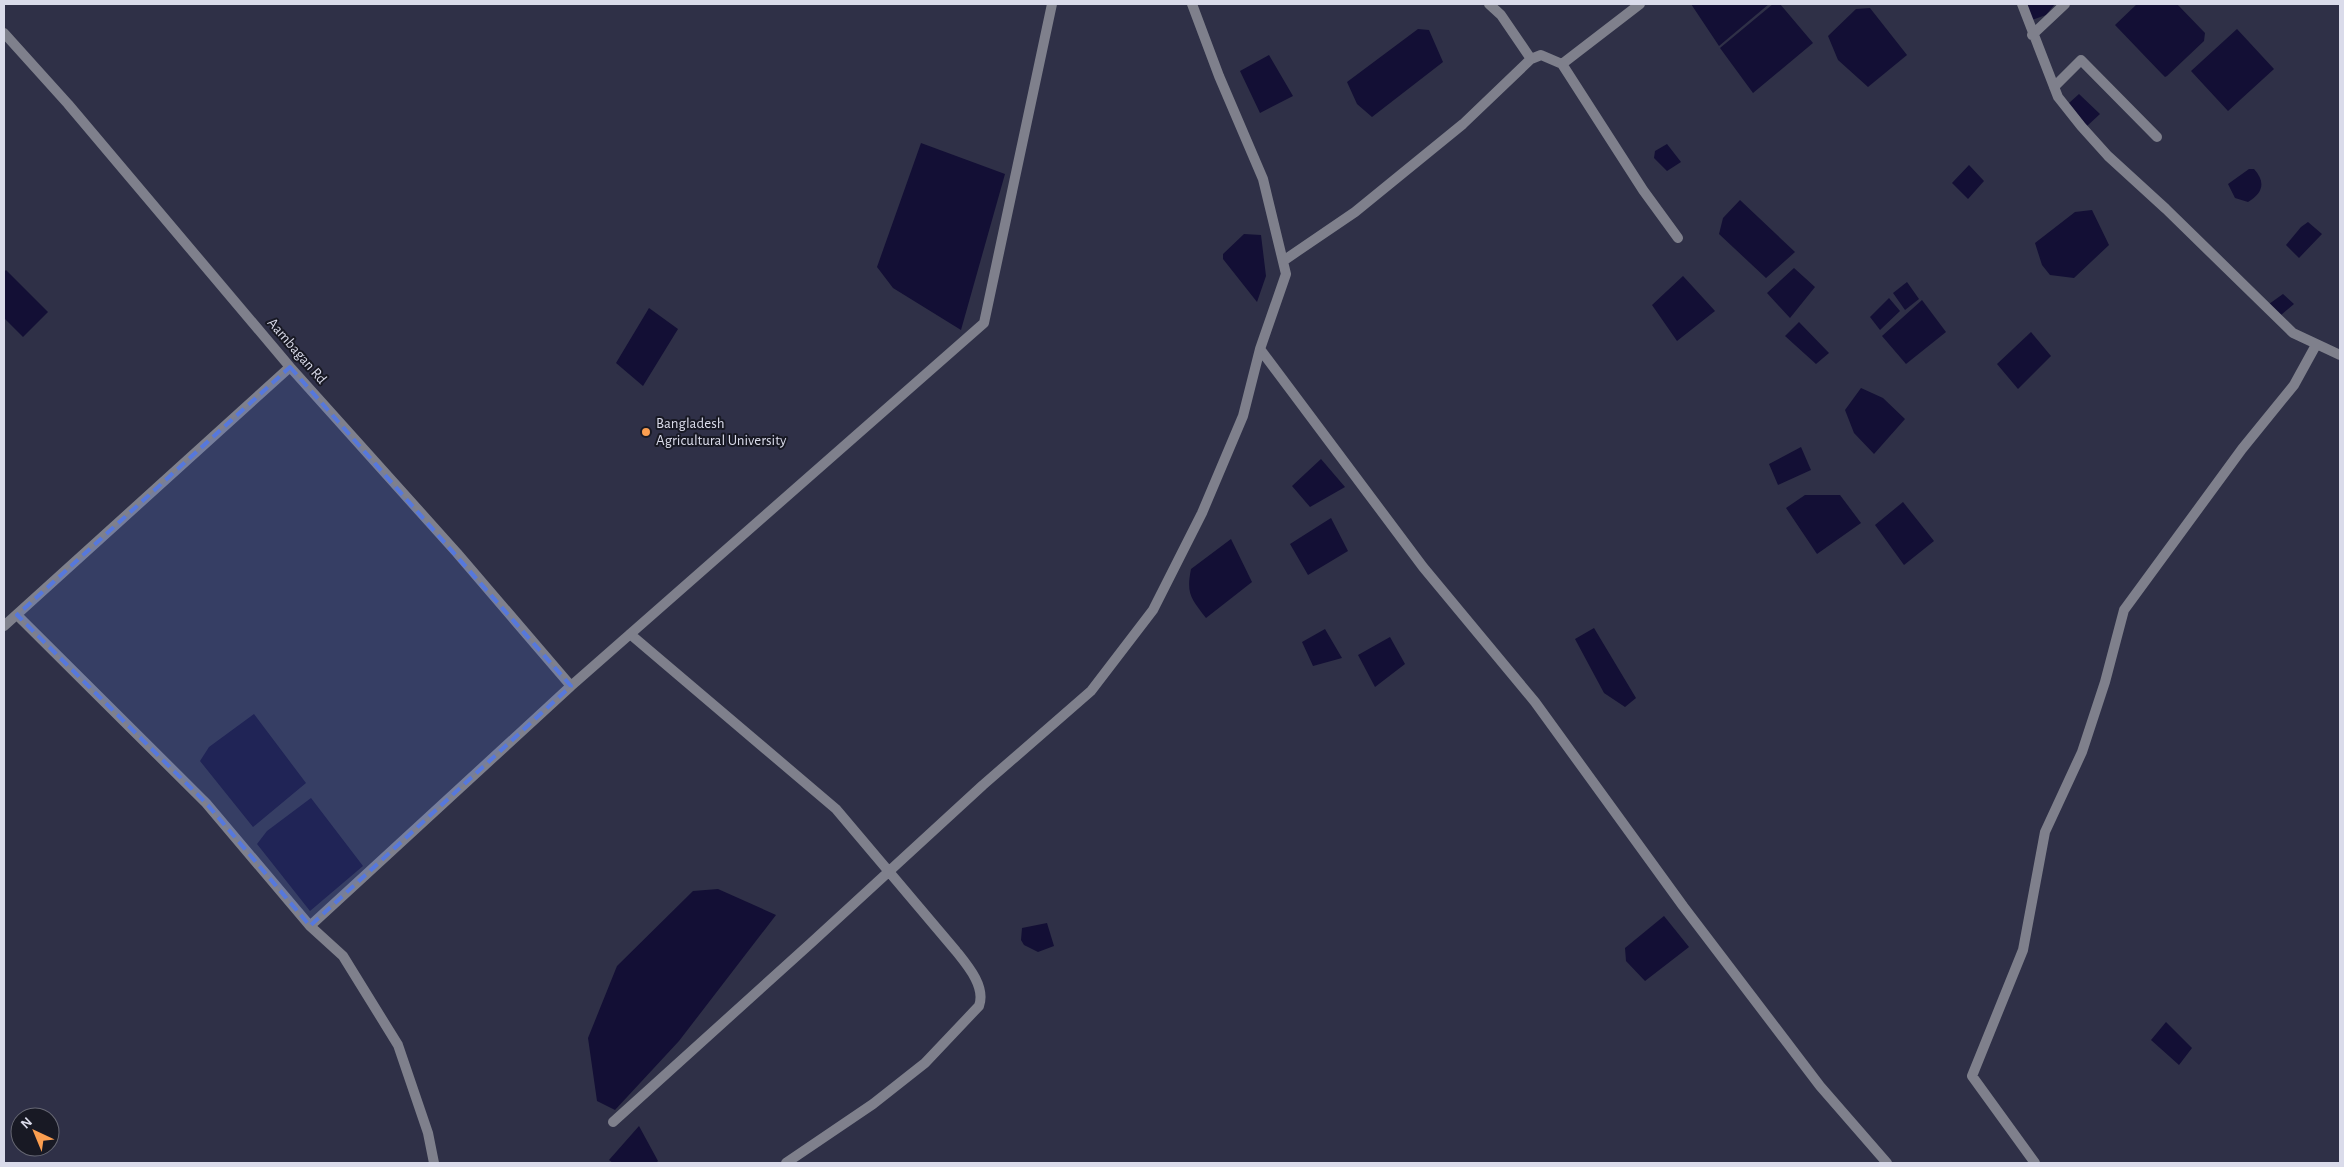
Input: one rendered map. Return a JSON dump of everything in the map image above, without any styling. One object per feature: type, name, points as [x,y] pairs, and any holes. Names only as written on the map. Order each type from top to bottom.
[{"type":"street","points":[[310,926],[571,686],[984,323],[1052,4]]},
{"type":"street","points":[[613,1122],[983,785],[1091,691],[1153,610],[1202,513],[1243,416],[1260,349],[1286,274],[1263,179],[1219,76],[1192,4]]},
{"type":"street","points":[[1489,4],[1501,15],[1531,59]]},
{"type":"street","points":[[1562,64],[1640,4]]},
{"type":"street","points":[[2022,4],[2032,35],[2058,97],[2108,156],[2166,209],[2293,333],[2340,355]]},
{"type":"street","points":[[2032,35],[2065,4]]},
{"type":"street","name":"Aambagan Rd","points":[[4,33],[68,104],[290,367],[458,553],[571,686]]},
{"type":"street","points":[[1283,261],[1355,212],[1463,124],[1531,59],[1541,55],[1562,64],[1643,190],[1678,238]]},
{"type":"street","points":[[2054,87],[2082,60],[2157,137]]},
{"type":"street","points":[[2035,1163],[1972,1076],[2023,950],[2045,832],[2082,752],[2105,682],[2124,610],[2242,449],[2294,385],[2316,345]]},
{"type":"street","points":[[1260,349],[1423,567],[1535,702],[1683,906],[1820,1086],[1887,1163]]},
{"type":"street","points":[[4,626],[290,367]]},
{"type":"street","points":[[17,614],[206,803],[310,926],[343,956],[398,1045],[428,1133],[434,1163]]},
{"type":"street","points":[[630,634],[836,809],[968,965],[980,990],[982,999],[979,1006],[925,1063],[873,1104],[786,1163]]},
{"type":"highlighted area","points":[[290,367],[571,686],[310,926],[206,803],[17,615]]},
{"type":"shaded area","points":[[1691,4],[1769,4],[1719,46]]},
{"type":"shaded area","points":[[1773,4],[1780,4],[1813,43],[1753,93],[1720,48]]},
{"type":"shaded area","points":[[2027,4],[2055,4],[2046,15],[2032,20]]},
{"type":"shaded area","points":[[2137,4],[2177,4],[2205,33],[2204,41],[2165,77],[2115,25]]},
{"type":"shaded area","points":[[1870,8],[1907,55],[1868,87],[1838,60],[1828,36],[1856,9]]},
{"type":"shaded area","points":[[1418,29],[1429,30],[1443,62],[1372,117],[1357,104],[1347,82]]},
{"type":"shaded area","points":[[2237,29],[2274,69],[2228,111],[2191,71]]},
{"type":"shaded area","points":[[1269,55],[1293,96],[1260,113],[1240,71]]},
{"type":"shaded area","points":[[2079,94],[2100,114],[2087,126],[2069,103]]},
{"type":"shaded area","points":[[921,143],[1005,174],[961,330],[893,288],[877,267]]},
{"type":"shaded area","points":[[1667,144],[1681,162],[1667,171],[1654,158],[1655,151]]},
{"type":"shaded area","points":[[1969,165],[1984,181],[1968,199],[1952,183]]},
{"type":"shaded area","points":[[2249,169],[2254,169],[2258,174],[2261,187],[2257,195],[2248,202],[2235,198],[2228,184]]},
{"type":"shaded area","points":[[1740,200],[1795,252],[1766,278],[1719,234],[1723,218]]},
{"type":"shaded area","points":[[2092,210],[2109,245],[2074,278],[2050,275],[2042,265],[2035,243],[2075,212]]},
{"type":"shaded area","points":[[2308,222],[2322,234],[2299,258],[2286,245],[2301,227]]},
{"type":"shaded area","points":[[1244,234],[1261,235],[1266,276],[1257,302],[1223,259],[1223,254]]},
{"type":"shaded area","points":[[1794,268],[1815,287],[1790,318],[1767,293]]},
{"type":"shaded area","points":[[6,270],[48,312],[23,337],[4,318],[4,272]]},
{"type":"shaded area","points":[[1683,276],[1715,311],[1677,341],[1652,305]]},
{"type":"shaded area","points":[[1907,282],[1919,299],[1905,310],[1893,293]]},
{"type":"shaded area","points":[[2283,294],[2294,304],[2281,315],[2269,304]]},
{"type":"shaded area","points":[[1889,298],[1900,311],[1880,330],[1870,317]]},
{"type":"shaded area","points":[[1922,300],[1946,332],[1906,364],[1882,336]]},
{"type":"shaded area","points":[[649,308],[678,329],[643,386],[616,363]]},
{"type":"shaded area","points":[[1799,322],[1829,353],[1816,364],[1785,336]]},
{"type":"shaded area","points":[[2031,332],[2051,356],[2018,389],[1997,364]]},
{"type":"shaded area","points":[[1861,388],[1883,398],[1905,419],[1874,454],[1854,433],[1845,410]]},
{"type":"shaded area","points":[[1801,447],[1811,470],[1778,485],[1769,464]]},
{"type":"shaded area","points":[[1321,459],[1345,487],[1310,507],[1292,486]]},
{"type":"shaded area","points":[[1805,495],[1840,495],[1861,523],[1817,554],[1786,508]]},
{"type":"shaded area","points":[[1903,502],[1934,541],[1904,565],[1875,525]]},
{"type":"shaded area","points":[[1331,518],[1348,551],[1308,575],[1290,544]]},
{"type":"shaded area","points":[[1231,539],[1252,582],[1206,618],[1191,595],[1189,584],[1191,569]]},
{"type":"shaded area","points":[[1594,628],[1636,698],[1625,707],[1604,693],[1575,639]]},
{"type":"shaded area","points":[[1325,629],[1342,658],[1313,666],[1302,642]]},
{"type":"shaded area","points":[[1390,637],[1405,664],[1375,687],[1358,655]]},
{"type":"shaded area","points":[[254,714],[306,783],[253,827],[200,761],[209,747]]},
{"type":"shaded area","points":[[311,798],[363,866],[310,911],[257,844],[267,831]]},
{"type":"shaded area","points":[[718,889],[776,915],[679,1041],[615,1110],[597,1101],[588,1038],[617,966],[693,891]]},
{"type":"shaded area","points":[[1664,916],[1689,947],[1645,981],[1626,961],[1625,948]]},
{"type":"shaded area","points":[[1047,923],[1054,946],[1038,952],[1024,945],[1021,940],[1022,928]]},
{"type":"shaded area","points":[[2166,1022],[2192,1048],[2179,1065],[2151,1040]]},
{"type":"shaded area","points":[[639,1126],[658,1161],[656,1163],[613,1163],[609,1160]]},
{"type":"place","name":"Bangladesh Agricultural University","points":[[646,432]]}]
